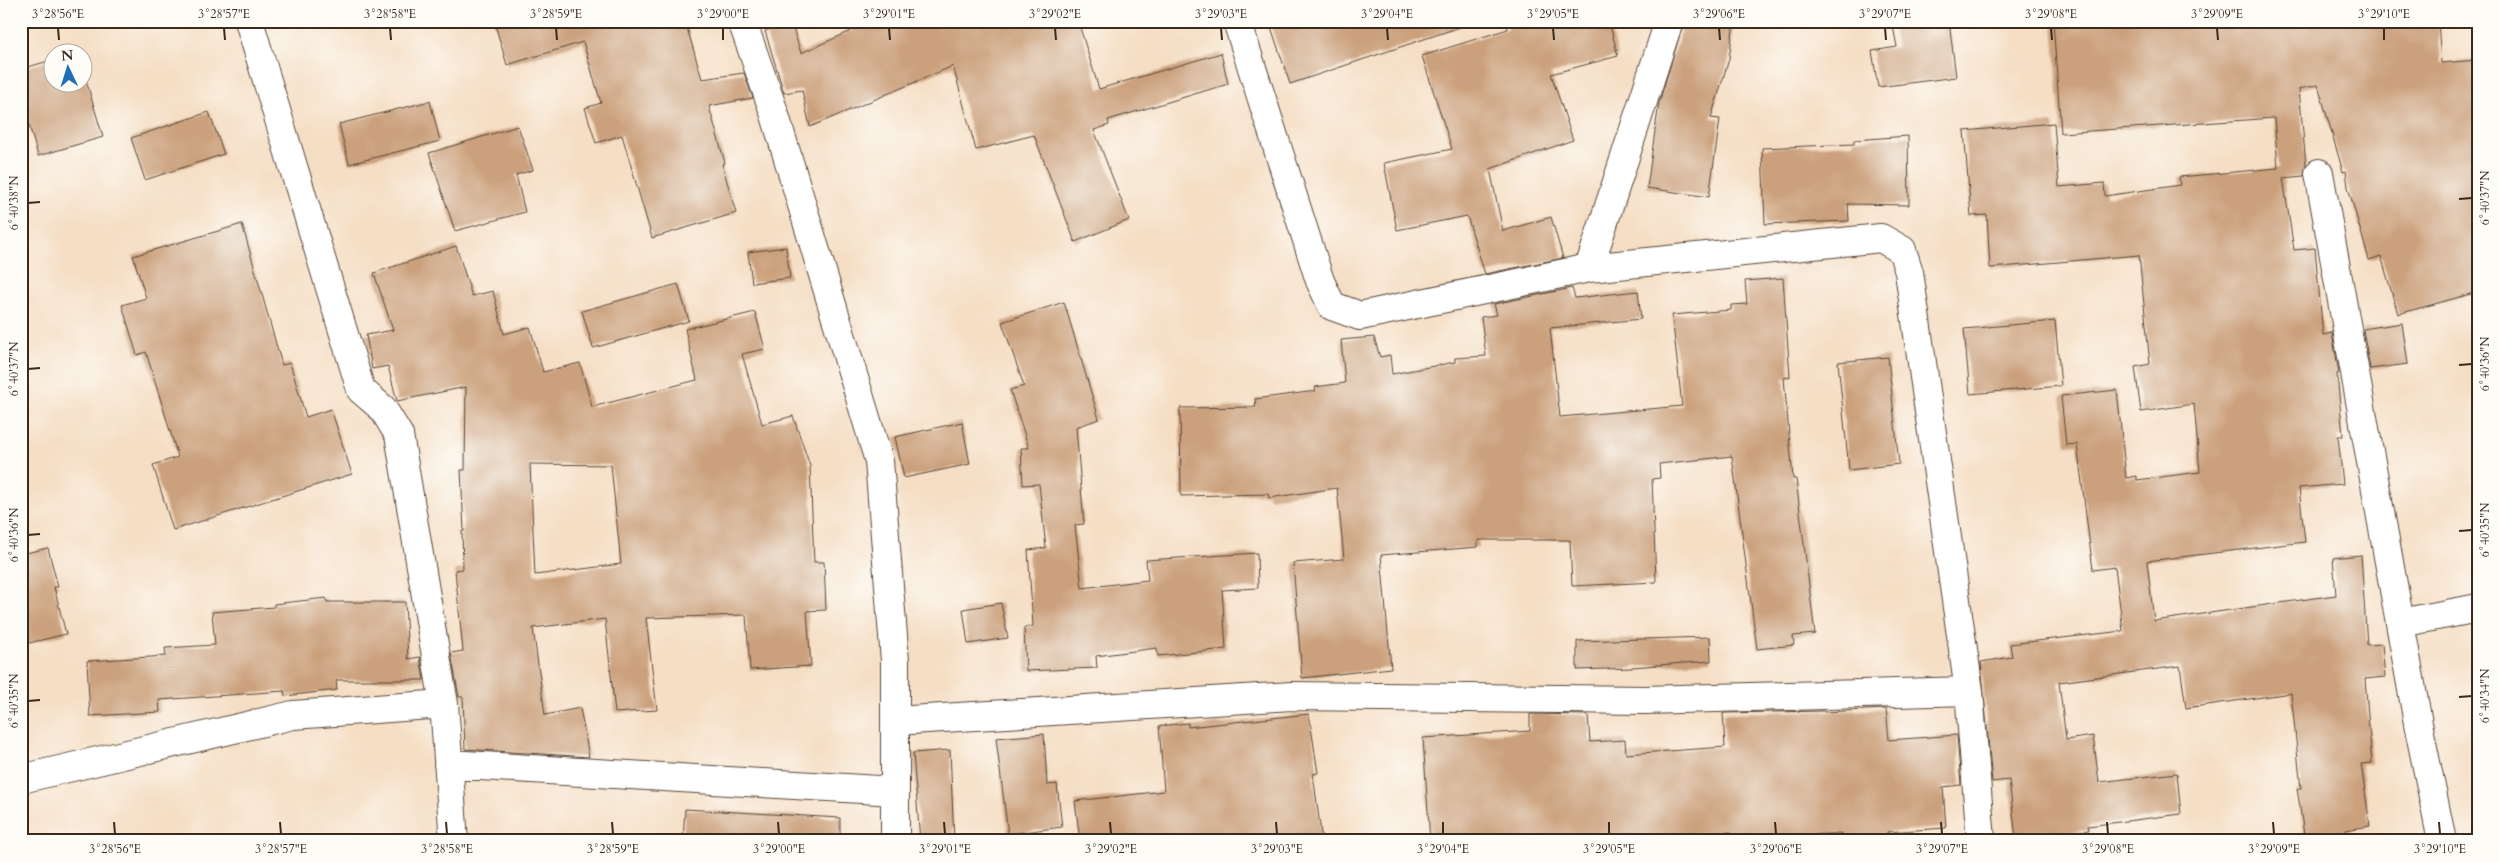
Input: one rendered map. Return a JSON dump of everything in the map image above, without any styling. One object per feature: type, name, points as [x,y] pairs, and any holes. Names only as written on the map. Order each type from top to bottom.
[{"type":"street","points":[[249,21],[361,390],[383,409],[399,435],[444,704],[454,841]]},
{"type":"street","points":[[742,21],[774,112],[879,461],[895,661],[895,841]]},
{"type":"street","points":[[1238,21],[1320,281],[1332,306],[1360,316],[1589,268],[1881,238],[1902,250],[1909,272],[1969,691],[1981,841]]},
{"type":"street","points":[[1589,268],[1670,21]]},
{"type":"street","points":[[2319,173],[2442,841]]},
{"type":"street","points":[[2401,622],[2478,608]]},
{"type":"street","points":[[895,721],[1292,696],[1644,700],[1969,691]]},
{"type":"street","points":[[21,779],[293,715],[444,704]]},
{"type":"street","points":[[448,764],[895,791]]},
{"type":"building","points":[[494,21],[685,21],[702,79],[744,73],[753,98],[709,106],[725,163],[722,164],[736,213],[652,238],[622,135],[596,143],[585,108],[601,103],[583,42],[507,65]]},
{"type":"building","points":[[874,21],[1078,21],[1099,89],[1221,53],[1228,84],[1108,120],[1109,125],[1094,130],[1129,220],[1075,242],[1034,135],[976,150],[953,66],[810,127],[802,90],[784,93],[765,31],[791,22],[801,53]]},
{"type":"building","points":[[1269,21],[1459,21],[1460,27],[1290,84]]},
{"type":"building","points":[[1506,21],[1609,21],[1618,56],[1551,74],[1573,140],[1490,169],[1503,231],[1551,217],[1563,258],[1485,274],[1467,216],[1397,230],[1384,163],[1452,149],[1422,56],[1508,29]]},
{"type":"building","points":[[1684,21],[1734,21],[1729,59],[1711,118],[1720,119],[1709,197],[1647,188],[1659,103]]},
{"type":"building","points":[[1892,21],[1949,21],[1956,77],[1878,87],[1872,51],[1897,47]]},
{"type":"building","points":[[2053,21],[2438,21],[2441,63],[2478,60],[2478,292],[2398,314],[2381,256],[2369,260],[2348,187],[2346,171],[2343,172],[2318,85],[2299,89],[2306,165],[2304,176],[2283,178],[2294,250],[2315,248],[2323,335],[2332,333],[2339,373],[2337,374],[2343,436],[2338,436],[2343,484],[2299,488],[2305,542],[2147,561],[2154,621],[2336,595],[2333,558],[2361,555],[2367,645],[2382,644],[2385,677],[2365,679],[2372,763],[2361,764],[2370,826],[2346,830],[2348,841],[2305,841],[2297,788],[2301,788],[2291,693],[2186,708],[2180,666],[2059,682],[2066,740],[2093,736],[2099,782],[2177,773],[2181,814],[2088,826],[2089,830],[2016,838],[2009,780],[1992,782],[1981,662],[2012,657],[2010,644],[2123,631],[2115,567],[2093,570],[2077,444],[2066,445],[2061,396],[2117,390],[2126,478],[2137,476],[2137,480],[2200,472],[2194,404],[2141,412],[2135,367],[2150,364],[2139,255],[1990,268],[1987,215],[1971,216],[1964,131],[2054,123],[2059,187],[2104,183],[2105,196],[2180,185],[2179,177],[2278,168],[2274,118],[2061,133]]},
{"type":"building","points":[[42,63],[42,92],[90,92],[103,137],[38,156],[21,97],[21,69]]},
{"type":"building","points":[[430,101],[440,141],[349,164],[339,124]]},
{"type":"building","points":[[209,112],[224,154],[145,180],[131,138]]},
{"type":"building","points":[[518,126],[533,170],[516,175],[525,212],[455,231],[429,153]]},
{"type":"building","points":[[1908,136],[1909,205],[1848,204],[1849,221],[1765,224],[1762,148],[1854,144],[1854,140]]},
{"type":"building","points":[[242,224],[282,365],[290,363],[306,417],[331,409],[352,474],[173,530],[153,465],[178,457],[146,352],[137,355],[122,305],[146,298],[133,256]]},
{"type":"building","points":[[456,246],[472,296],[493,291],[504,334],[530,327],[543,372],[580,363],[592,407],[697,380],[685,329],[755,312],[765,349],[742,354],[762,424],[793,416],[810,466],[814,562],[824,562],[826,610],[807,611],[811,666],[750,670],[746,615],[646,618],[657,710],[615,713],[605,619],[533,628],[545,715],[580,708],[589,757],[465,749],[463,697],[459,697],[451,653],[463,651],[455,570],[463,569],[462,531],[464,531],[461,470],[465,470],[466,387],[397,401],[388,366],[372,369],[366,335],[393,330],[374,273]],"holes":[[[530,464],[611,465],[621,564],[535,575]]]},
{"type":"building","points":[[786,247],[790,278],[752,283],[748,252]]},
{"type":"building","points":[[1783,278],[1790,377],[1784,378],[1793,479],[1796,479],[1815,634],[1793,636],[1794,645],[1757,649],[1732,456],[1659,464],[1660,478],[1652,479],[1656,582],[1572,586],[1570,540],[1478,540],[1478,547],[1381,555],[1391,668],[1302,678],[1293,563],[1344,559],[1337,488],[1269,498],[1268,494],[1181,496],[1180,408],[1256,407],[1255,399],[1316,391],[1315,387],[1345,383],[1341,340],[1374,337],[1380,357],[1390,355],[1392,374],[1455,362],[1455,358],[1486,356],[1481,317],[1497,315],[1494,304],[1572,288],[1575,298],[1638,291],[1641,319],[1550,328],[1560,417],[1682,406],[1672,315],[1731,310],[1731,305],[1747,304],[1745,281]]},
{"type":"building","points":[[678,284],[689,321],[593,348],[582,311]]},
{"type":"building","points":[[1064,302],[1099,419],[1076,427],[1084,524],[1075,525],[1082,588],[1148,580],[1146,560],[1257,553],[1258,588],[1222,590],[1226,649],[1158,656],[1157,648],[1096,656],[1097,668],[1026,671],[1024,628],[1033,626],[1028,550],[1046,548],[1039,484],[1023,485],[1021,448],[1029,448],[1010,390],[1024,386],[1002,322]]},
{"type":"building","points":[[2055,321],[2061,386],[1970,394],[1964,329]]},
{"type":"building","points":[[2402,323],[2408,364],[2370,369],[2363,329]]},
{"type":"building","points":[[1888,357],[1899,464],[1849,470],[1838,362]]},
{"type":"building","points":[[962,422],[970,464],[904,478],[895,437]]},
{"type":"building","points":[[48,548],[58,587],[54,587],[66,634],[21,645],[21,554]]},
{"type":"building","points":[[326,598],[327,602],[405,602],[408,659],[420,657],[424,680],[336,680],[337,690],[285,696],[284,691],[159,700],[160,712],[90,716],[87,661],[166,656],[165,648],[215,645],[212,612],[274,607],[274,604]]},
{"type":"building","points":[[1001,603],[1008,638],[968,644],[963,609]]},
{"type":"building","points":[[1710,637],[1711,661],[1632,668],[1577,670],[1577,641]]},
{"type":"building","points":[[1886,709],[1889,740],[1957,735],[1961,785],[1943,787],[1946,828],[1887,832],[1887,841],[1841,841],[1841,833],[1731,840],[1731,832],[1631,838],[1632,841],[1430,841],[1423,738],[1530,731],[1530,714],[1588,715],[1590,742],[1625,740],[1626,754],[1725,747],[1723,713]]},
{"type":"building","points":[[1309,714],[1318,773],[1313,774],[1322,841],[1080,841],[1075,801],[1164,791],[1159,726],[1188,723],[1188,727]]},
{"type":"building","points":[[1044,734],[1047,785],[1057,784],[1062,827],[1008,834],[996,738]]},
{"type":"building","points":[[950,750],[954,841],[920,841],[913,753]]},
{"type":"building","points":[[685,809],[840,818],[840,841],[683,841]]}]
